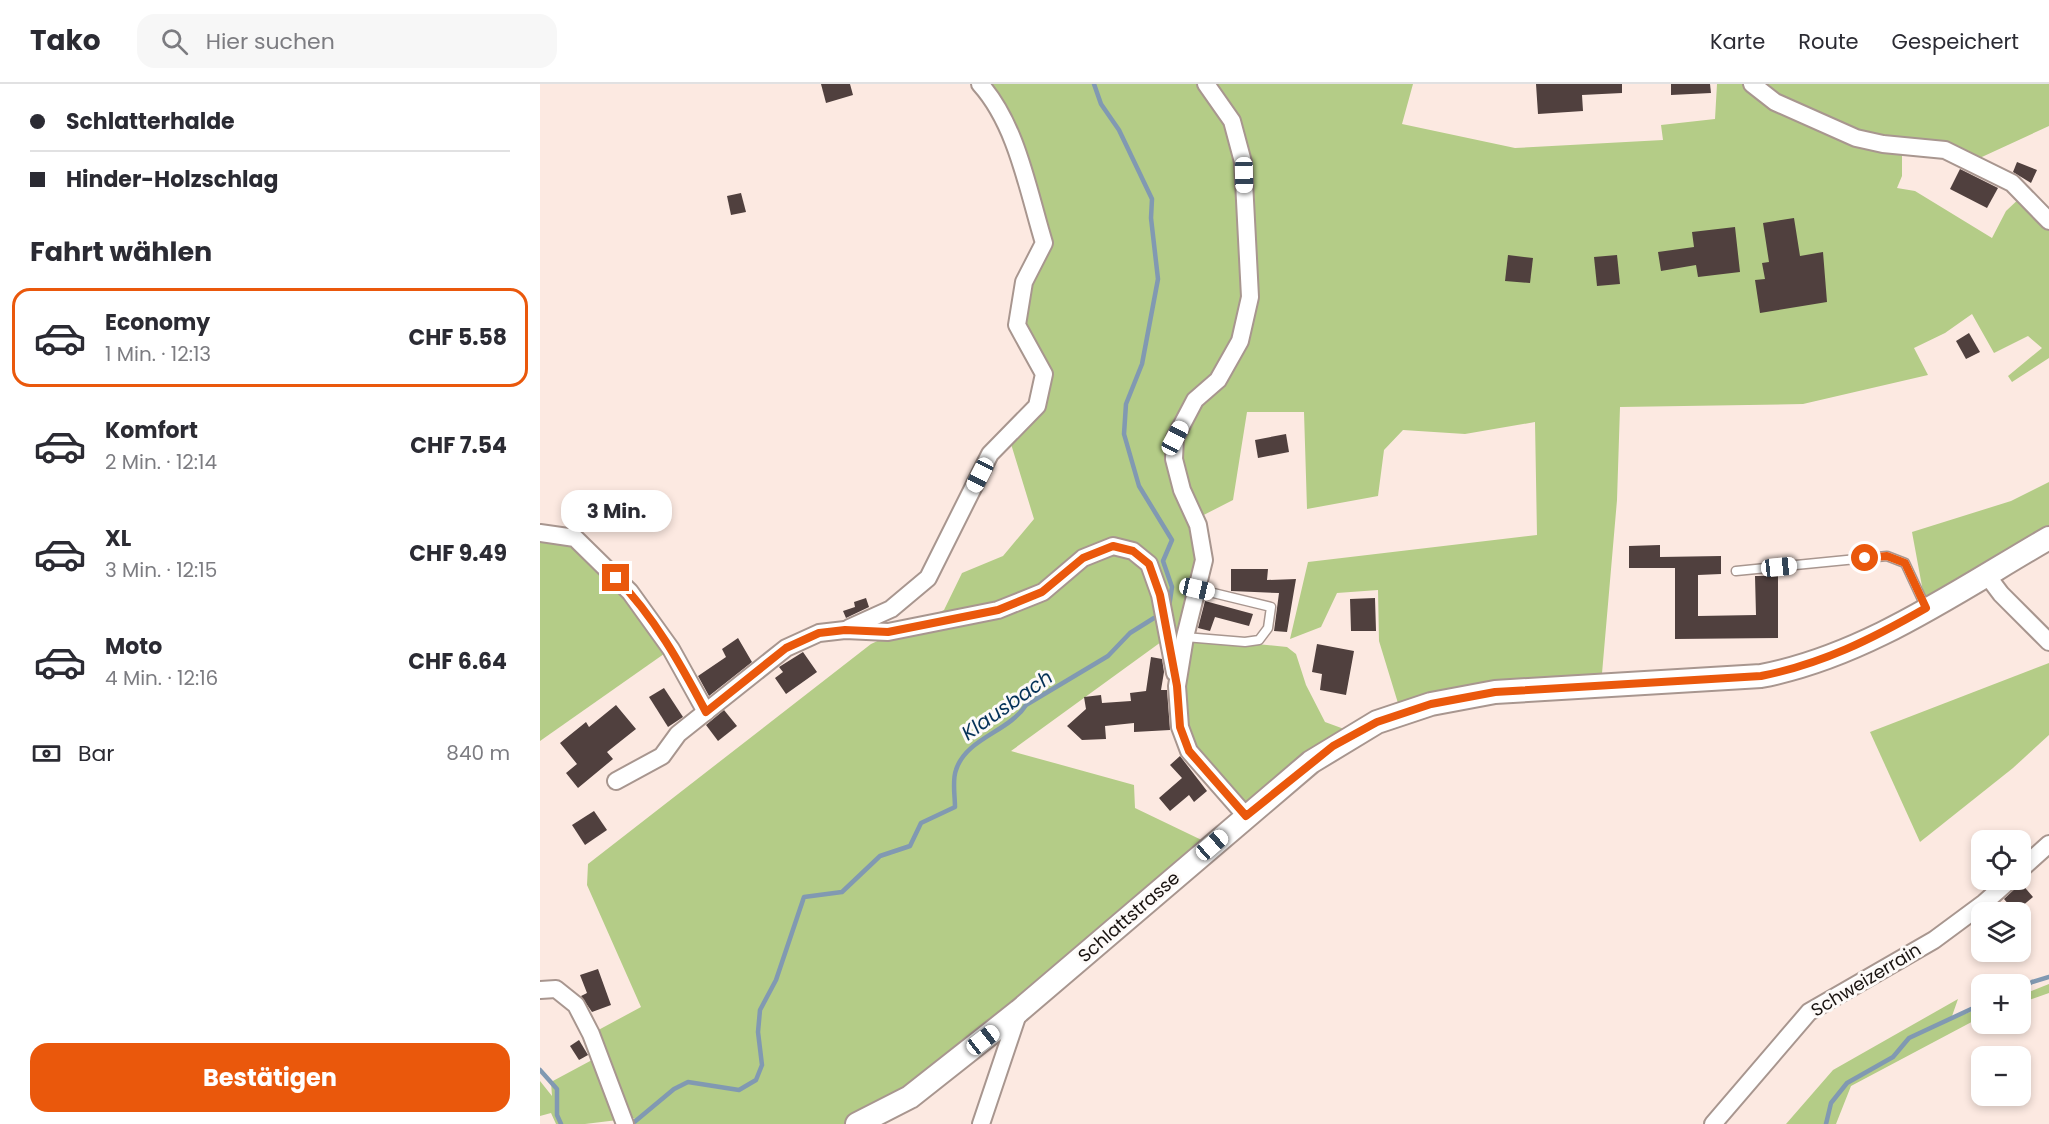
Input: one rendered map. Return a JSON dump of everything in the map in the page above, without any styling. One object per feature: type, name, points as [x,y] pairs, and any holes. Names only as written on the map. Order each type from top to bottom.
[{"type":"street","points":[[845,630],[891,609],[928,578],[990,454],[1037,406],[1044,374],[1017,325],[1024,282],[1044,243],[1012,140],[988,93],[980,84]]},
{"type":"street","points":[[1177,686],[1185,637],[1203,560],[1198,525],[1182,490],[1174,459],[1175,438],[1195,400],[1218,380],[1240,341],[1250,297],[1244,162],[1232,121],[1206,84]]},
{"type":"street","points":[[1752,84],[1775,102],[1856,138],[1883,144],[1945,150],[2012,183],[2049,221]]},
{"type":"street","points":[[540,534],[574,538],[630,592],[671,649],[706,712]]},
{"type":"street","name":"Schlattstrasse","points":[[857,1124],[910,1097],[1019,1011],[1246,816],[1333,746],[1377,722],[1431,704],[1495,692],[1761,676],[1789,671],[1860,645],[2049,538]]},
{"type":"street","points":[[616,781],[662,756],[678,734],[786,648],[819,633],[845,630],[888,632],[998,610],[1042,592],[1083,558],[1113,546],[1133,551],[1149,564],[1160,595],[1177,686],[1180,727],[1189,751],[1246,816]]},
{"type":"street","points":[[1986,574],[2001,594],[2049,642]]},
{"type":"street","points":[[2031,860],[2049,844]]},
{"type":"street","name":"Schweizerrain","points":[[1713,1124],[1809,1012],[1934,940],[1999,890]]},
{"type":"street","points":[[540,990],[556,989],[576,1005],[591,1034],[625,1124]]},
{"type":"street","points":[[981,1124],[1019,1011]]},
{"type":"lane","points":[[1736,571],[1887,556],[1905,563],[1926,608]]},
{"type":"lane","points":[[1185,637],[1245,642],[1259,640],[1268,628],[1271,607],[1197,589]]},
{"type":"green space","points":[[989,84],[1413,84],[1402,124],[1515,148],[1663,140],[1661,125],[1715,119],[1717,84],[2049,84],[2049,126],[1971,162],[1945,150],[1902,156],[1902,176],[1897,188],[1915,191],[1992,238],[2006,211],[2023,195],[2049,221],[2049,358],[2012,382],[2008,376],[2042,348],[2028,336],[1994,353],[1972,314],[1945,333],[1914,348],[1928,375],[1803,404],[1620,407],[1617,500],[1601,685],[1401,713],[1379,641],[1378,590],[1337,593],[1321,627],[1290,639],[1308,562],[1537,535],[1535,422],[1465,434],[1403,430],[1384,450],[1378,496],[1307,509],[1304,412],[1247,412],[1233,500],[1190,522],[1196,573],[1177,633],[1161,642],[1011,751],[1134,785],[1135,808],[1212,845],[1019,1011],[856,1124],[636,1124],[634,1118],[585,1124],[556,1124],[551,1113],[540,1116],[540,1081],[552,1096],[551,1082],[592,1060],[591,1034],[641,1007],[587,885],[588,864],[871,644],[944,610],[962,573],[1003,556],[1034,519],[1011,444],[1048,374],[1021,322],[1027,283],[1052,246],[1018,141]]},
{"type":"green space","points":[[2049,482],[2049,538],[1926,608],[1912,532],[2011,501]]},
{"type":"green space","points":[[540,533],[575,538],[671,649],[540,741]]},
{"type":"green space","points":[[1185,637],[1287,647],[1296,654],[1306,685],[1325,722],[1355,733],[1246,816],[1189,751],[1177,686]]},
{"type":"green space","points":[[2049,663],[2049,735],[2013,768],[1920,842],[1870,732]]},
{"type":"green space","points":[[2049,984],[2049,993],[2031,999],[2031,991]]},
{"type":"green space","points":[[1958,999],[1951,1019],[1971,1012],[1971,1022],[1851,1086],[1836,1124],[1786,1124],[1833,1070]]},
{"type":"building","points":[[821,84],[850,84],[853,95],[826,103]]},
{"type":"building","points":[[1536,84],[1622,84],[1622,93],[1582,95],[1583,111],[1538,114]]},
{"type":"building","points":[[1671,84],[1710,84],[1711,93],[1671,95]]},
{"type":"building","points":[[2017,162],[2037,170],[2031,183],[2013,172]]},
{"type":"building","points":[[1960,169],[1998,188],[1987,208],[1950,189]]},
{"type":"building","points":[[741,193],[746,212],[731,215],[727,196]]},
{"type":"building","points":[[1794,218],[1800,256],[1823,252],[1827,302],[1760,313],[1755,280],[1765,279],[1762,263],[1769,262],[1763,223]]},
{"type":"building","points":[[1735,227],[1740,272],[1698,277],[1696,265],[1661,271],[1658,252],[1694,247],[1692,232]]},
{"type":"building","points":[[1508,255],[1533,258],[1530,283],[1505,281]]},
{"type":"building","points":[[1617,255],[1620,284],[1597,286],[1594,257]]},
{"type":"building","points":[[1969,333],[1980,352],[1966,359],[1956,341]]},
{"type":"building","points":[[1286,434],[1289,452],[1258,458],[1255,440]]},
{"type":"building","points":[[1660,545],[1660,557],[1721,556],[1721,574],[1698,575],[1698,616],[1756,615],[1755,576],[1778,576],[1778,638],[1675,639],[1675,568],[1629,568],[1629,546]]},
{"type":"building","points":[[1231,569],[1268,569],[1267,580],[1296,579],[1287,632],[1274,631],[1279,593],[1231,591]]},
{"type":"building","points":[[866,598],[869,607],[846,618],[843,611],[855,607],[854,602]]},
{"type":"building","points":[[1375,598],[1376,631],[1351,631],[1350,599]]},
{"type":"building","points":[[1205,601],[1253,614],[1249,626],[1215,617],[1210,631],[1198,628]]},
{"type":"building","points":[[738,638],[752,662],[709,696],[698,676],[726,657],[722,649]]},
{"type":"building","points":[[1317,644],[1354,651],[1346,695],[1320,690],[1322,674],[1312,672]]},
{"type":"building","points":[[803,652],[817,672],[786,694],[775,678],[783,672],[779,667]]},
{"type":"building","points":[[1151,657],[1162,659],[1164,672],[1161,690],[1167,690],[1170,730],[1134,732],[1134,723],[1105,726],[1106,739],[1082,740],[1067,726],[1086,709],[1084,697],[1101,695],[1102,703],[1131,701],[1130,693],[1146,691]]},
{"type":"building","points":[[664,688],[683,717],[668,727],[649,697]]},
{"type":"building","points":[[616,705],[636,729],[607,752],[613,759],[578,788],[566,773],[577,764],[560,743],[586,722],[589,727]]},
{"type":"building","points":[[724,710],[737,726],[718,741],[706,725]]},
{"type":"building","points":[[1180,756],[1207,791],[1194,802],[1189,795],[1170,811],[1159,798],[1182,778],[1170,765]]},
{"type":"building","points":[[594,811],[607,830],[585,845],[572,825]]},
{"type":"building","points":[[2014,890],[2027,890],[2033,897],[2027,902],[2007,902],[2004,899]]},
{"type":"building","points":[[598,969],[611,1005],[592,1012],[581,996],[587,993],[580,975]]},
{"type":"building","points":[[579,1040],[588,1055],[579,1060],[570,1046]]},
{"type":"waterway","name":"Klausbach","points":[[1094,84],[1101,104],[1119,130],[1152,199],[1151,218],[1158,279],[1142,364],[1126,404],[1124,434],[1139,486],[1172,540],[1163,561],[1172,587],[1169,607]]},
{"type":"waterway","name":"Klausbach","points":[[632,1124],[674,1089],[688,1082],[739,1090],[756,1080],[762,1065],[758,1032],[760,1010],[776,980],[804,897],[842,892],[880,856],[910,846],[921,823],[955,807],[955,774],[961,759],[969,750],[1009,722],[1026,705],[1108,656],[1130,633],[1154,618]]},
{"type":"waterway","points":[[2031,983],[2049,977]]},
{"type":"waterway","points":[[1826,1124],[1831,1103],[1847,1083],[1893,1057],[1909,1038],[1971,1009]]},
{"type":"waterway","points":[[540,1070],[557,1089],[557,1115],[561,1124]]},
{"type":"route","points":[[616,578],[630,592],[671,649],[706,712],[786,648],[819,633],[845,630],[888,632],[998,610],[1042,592],[1083,558],[1113,546],[1133,551],[1149,564],[1160,595],[1177,686],[1180,727],[1189,751],[1246,816],[1333,746],[1377,722],[1431,704],[1495,692],[1761,676],[1798,669],[1833,657],[1860,645],[1926,608],[1905,563],[1887,556],[1865,558]]}]
